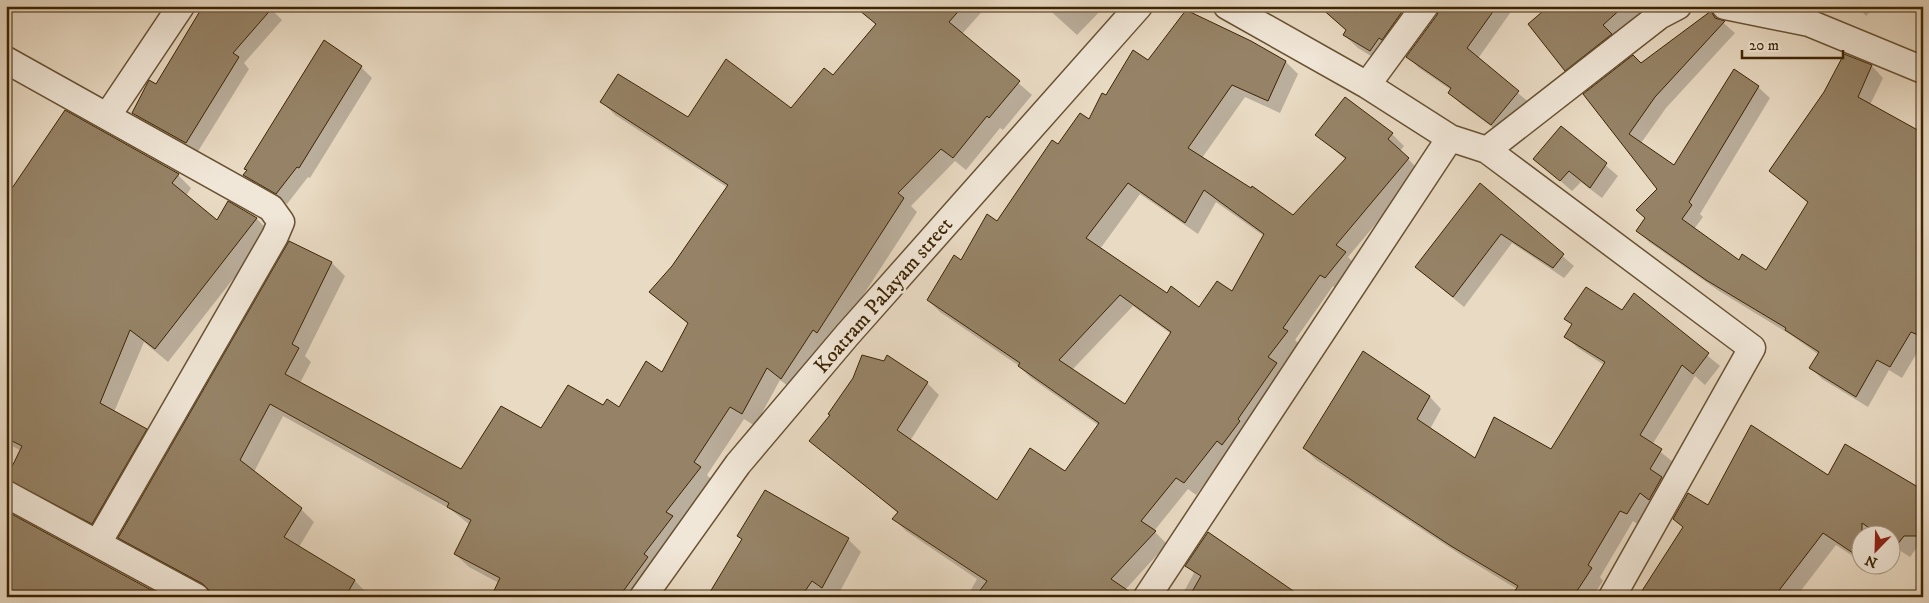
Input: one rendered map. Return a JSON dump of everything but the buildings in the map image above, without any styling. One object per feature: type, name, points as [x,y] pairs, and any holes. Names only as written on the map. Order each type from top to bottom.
[{"type":"street","points":[[108,115],[181,6]]},
{"type":"street","name":"Koatram Palayam street","points":[[643,597],[738,464],[842,341],[1139,6]]},
{"type":"street","points":[[1227,6],[1367,85],[1450,138],[1487,150],[1752,348],[1612,597]]},
{"type":"street","points":[[1367,85],[1425,6]]},
{"type":"street","points":[[1487,150],[1659,16],[1678,6]]},
{"type":"street","points":[[1725,6],[1809,23],[1923,70]]},
{"type":"street","points":[[6,60],[108,115],[271,208],[281,222],[275,236],[98,543]]},
{"type":"street","points":[[1147,597],[1450,138]]},
{"type":"street","points":[[6,494],[196,597]]}]
